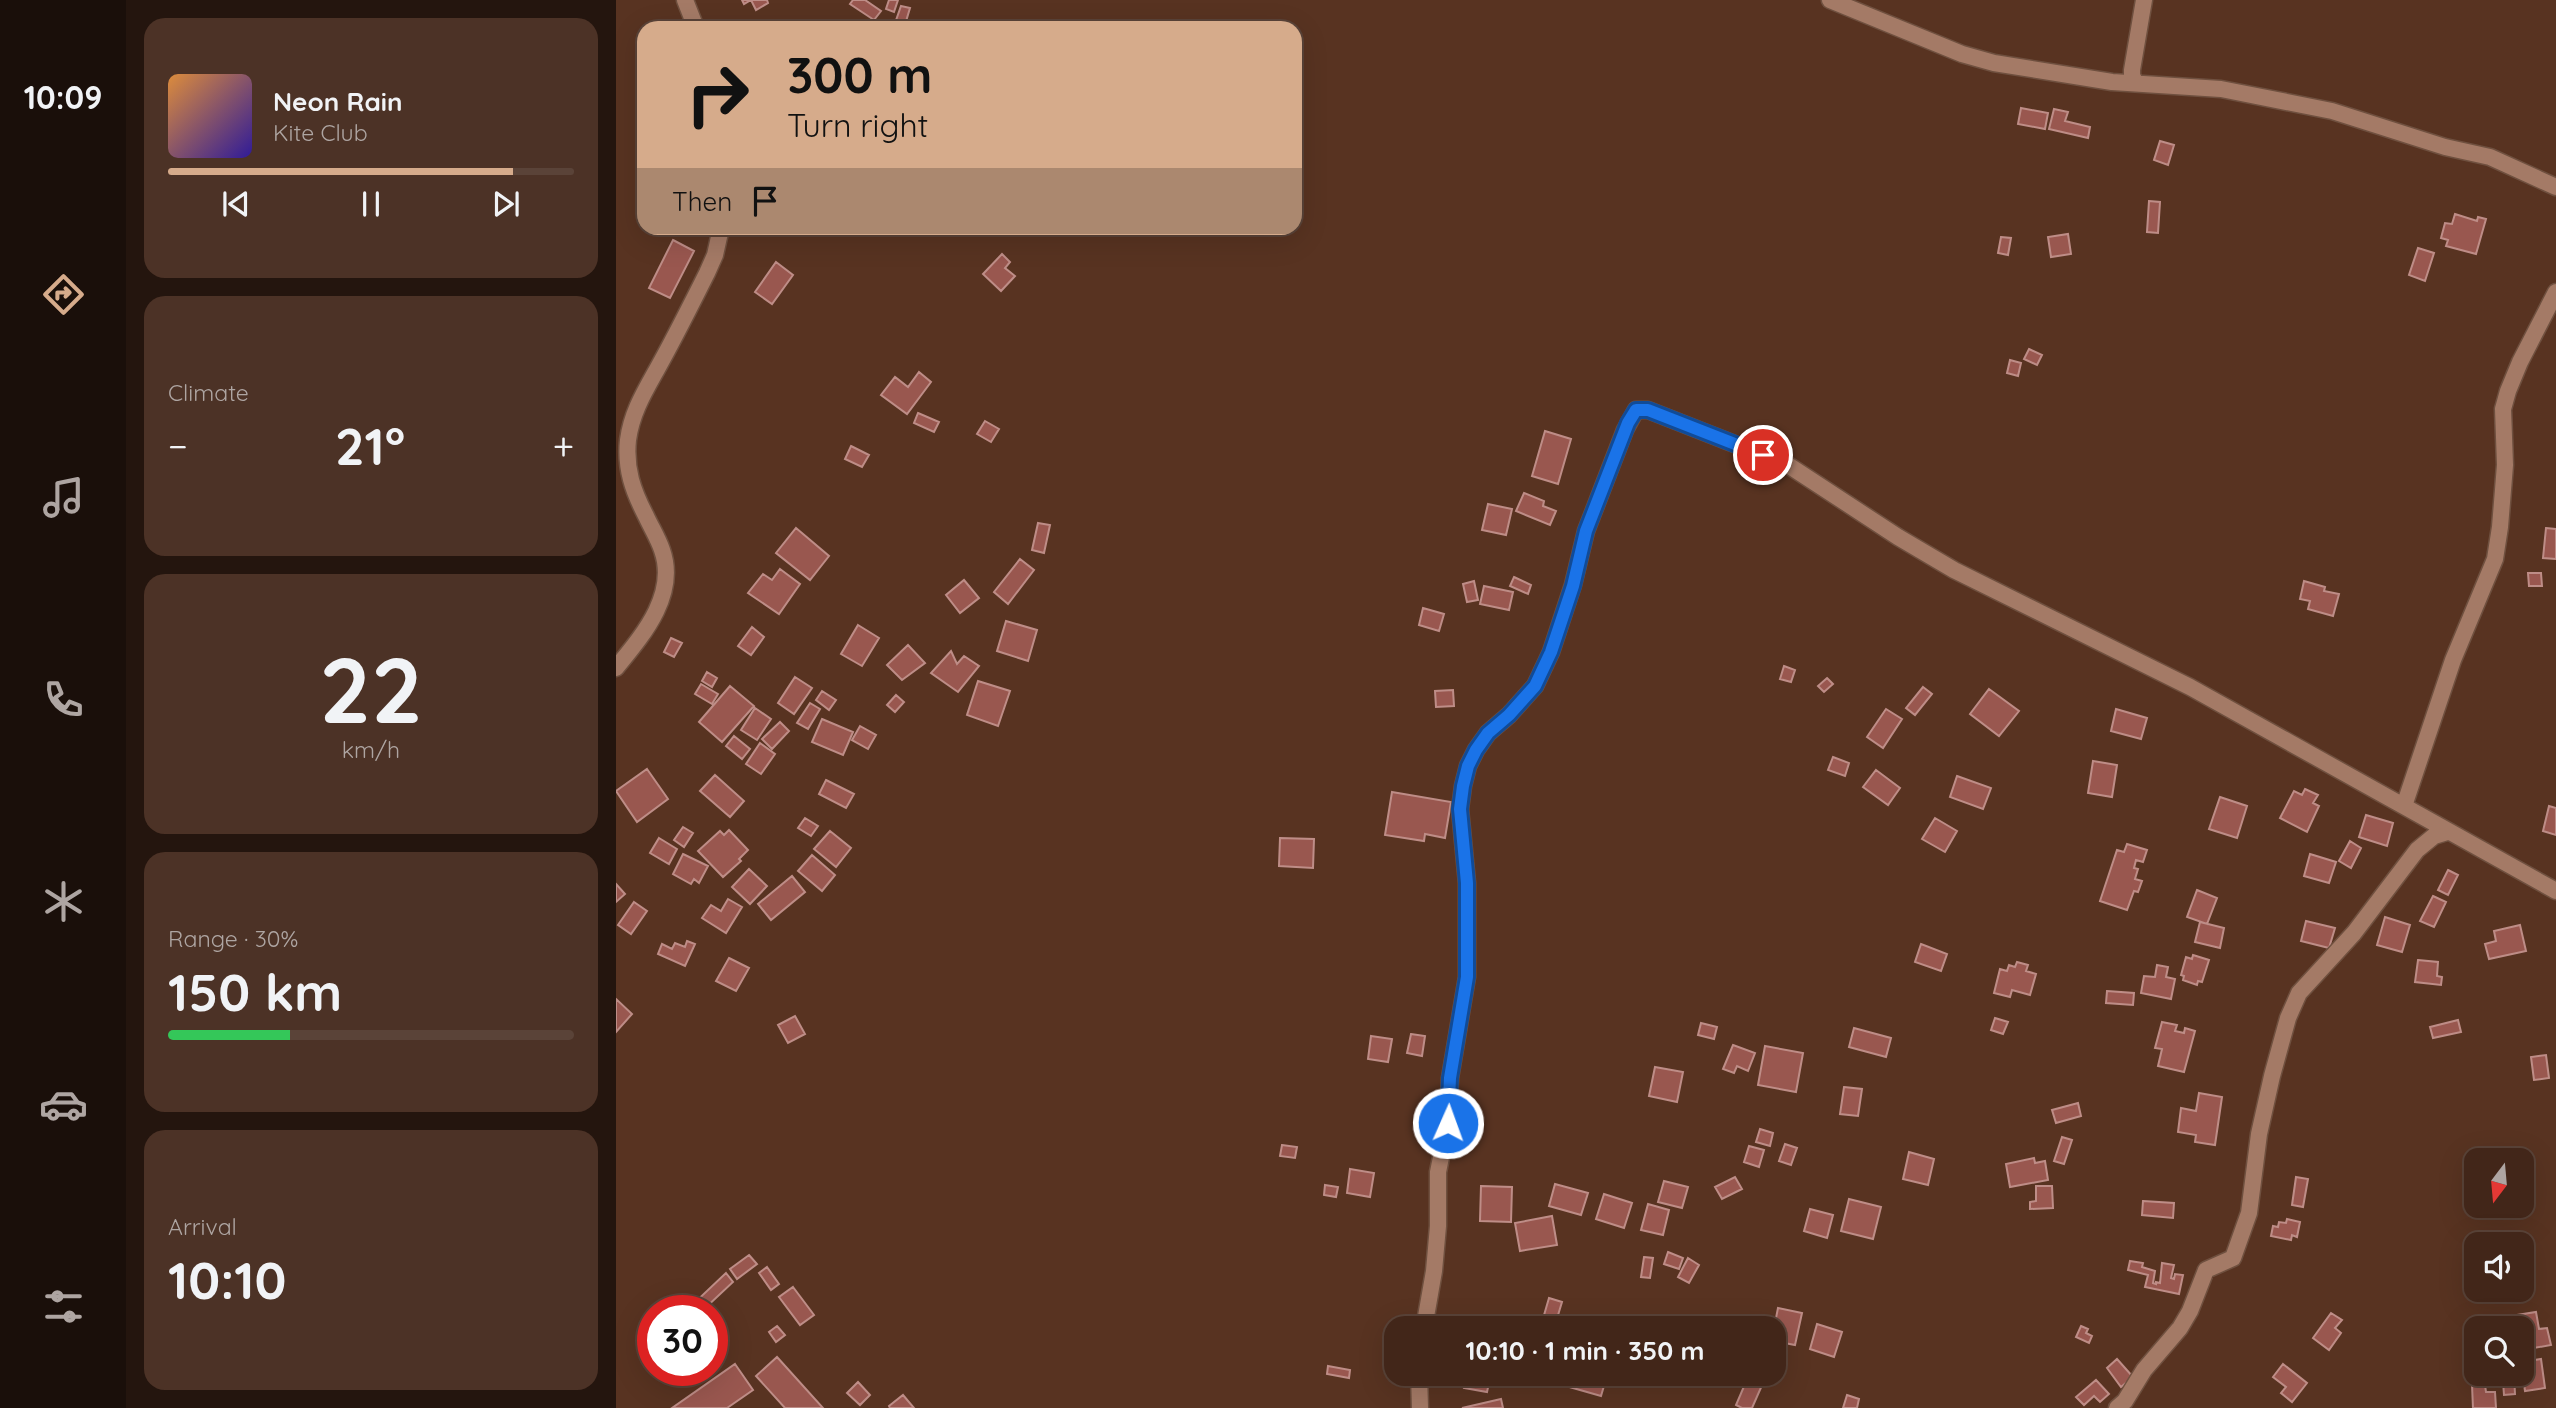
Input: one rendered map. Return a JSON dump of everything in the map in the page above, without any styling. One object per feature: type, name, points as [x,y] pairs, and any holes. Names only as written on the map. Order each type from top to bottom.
[{"type":"street","points":[[1830,0],[1962,54],[1994,63],[2075,77],[2221,89],[2332,111],[2445,147],[2490,158],[2556,187]]},
{"type":"street","points":[[2136,83],[2132,70],[2144,0]]},
{"type":"street","points":[[692,3],[695,21]]},
{"type":"street","points":[[616,668],[645,632],[663,596],[666,581],[663,552],[629,478],[626,461],[633,418],[707,273],[719,235]]},
{"type":"street","points":[[2404,806],[2453,660],[2495,559],[2505,465],[2503,409],[2508,391],[2556,292]]},
{"type":"street","points":[[1426,1316],[1438,1226],[1438,1172],[1448,1123],[1450,1078],[1467,977],[1467,883],[1460,809],[1463,786],[1476,750],[1488,733],[1509,715],[1535,686],[1551,652],[1573,586],[1586,531],[1625,430],[1636,410],[1648,410],[1788,465],[1954,570],[2190,687],[2556,891]]},
{"type":"street","points":[[2117,1408],[2125,1401],[2144,1370],[2180,1328],[2190,1311],[2206,1270],[2232,1258],[2239,1243],[2249,1213],[2259,1134],[2272,1076],[2288,1018],[2300,993],[2354,933],[2417,850],[2434,836],[2447,832]]},
{"type":"street","points":[[1419,1386],[1419,1408]]},
{"type":"building","points":[[751,0],[767,0],[768,3],[756,10]]},
{"type":"building","points":[[853,0],[865,0],[881,11],[874,20],[850,4]]},
{"type":"building","points":[[889,0],[898,0],[894,12],[886,9]]},
{"type":"building","points":[[901,6],[910,8],[906,21],[896,21]]},
{"type":"building","points":[[2021,108],[2048,113],[2045,129],[2018,124]]},
{"type":"building","points":[[2054,109],[2068,112],[2065,121],[2090,127],[2088,138],[2049,129]]},
{"type":"building","points":[[2160,141],[2174,145],[2168,165],[2154,160]]},
{"type":"building","points":[[2149,201],[2160,202],[2158,233],[2147,232]]},
{"type":"building","points":[[2455,214],[2477,221],[2478,217],[2486,219],[2476,254],[2446,246],[2448,240],[2441,238],[2445,223],[2452,224]]},
{"type":"building","points":[[2068,234],[2071,254],[2051,257],[2048,237]]},
{"type":"building","points":[[2001,237],[2011,238],[2008,255],[1998,253]]},
{"type":"building","points":[[673,240],[694,251],[670,298],[649,288]]},
{"type":"building","points":[[2418,248],[2434,253],[2425,281],[2409,275]]},
{"type":"building","points":[[1002,254],[1010,262],[1005,268],[1015,276],[1001,291],[983,274]]},
{"type":"building","points":[[776,262],[793,275],[772,304],[755,292]]},
{"type":"building","points":[[2029,349],[2042,355],[2037,365],[2024,359]]},
{"type":"building","points":[[2010,360],[2021,363],[2018,376],[2007,373]]},
{"type":"building","points":[[919,372],[931,382],[907,414],[881,395],[895,377],[908,387]]},
{"type":"building","points":[[918,413],[939,422],[934,432],[914,423]]},
{"type":"building","points":[[985,421],[999,429],[991,442],[977,434]]},
{"type":"building","points":[[1545,431],[1571,439],[1558,484],[1532,476]]},
{"type":"building","points":[[851,446],[869,455],[862,467],[845,459]]},
{"type":"building","points":[[1524,493],[1544,501],[1543,506],[1556,511],[1550,525],[1516,511]]},
{"type":"building","points":[[1488,504],[1512,509],[1506,535],[1482,530]]},
{"type":"building","points":[[1038,523],[1050,525],[1044,553],[1032,550]]},
{"type":"building","points":[[796,528],[829,556],[810,580],[776,553]]},
{"type":"building","points":[[2546,528],[2556,529],[2556,559],[2543,558]]},
{"type":"building","points":[[1020,559],[1034,570],[1008,604],[994,592]]},
{"type":"building","points":[[780,569],[800,584],[779,614],[748,593],[763,574],[772,580]]},
{"type":"building","points":[[2528,573],[2541,573],[2542,586],[2529,586]]},
{"type":"building","points":[[1514,577],[1531,585],[1528,594],[1510,586]]},
{"type":"building","points":[[964,580],[979,598],[960,613],[946,595]]},
{"type":"building","points":[[1474,581],[1478,600],[1467,602],[1463,584]]},
{"type":"building","points":[[2304,581],[2325,587],[2324,591],[2339,594],[2333,616],[2308,609],[2310,601],[2300,599]]},
{"type":"building","points":[[1484,586],[1513,592],[1509,610],[1480,604]]},
{"type":"building","points":[[1423,608],[1444,614],[1439,631],[1419,625]]},
{"type":"building","points":[[1006,621],[1037,630],[1028,661],[997,651]]},
{"type":"building","points":[[858,625],[879,638],[862,666],[841,654]]},
{"type":"building","points":[[752,627],[764,637],[751,655],[738,646]]},
{"type":"building","points":[[671,638],[682,643],[674,657],[664,652]]},
{"type":"building","points":[[908,645],[925,663],[902,680],[887,665]]},
{"type":"building","points":[[951,651],[957,664],[964,656],[979,666],[958,692],[931,673]]},
{"type":"building","points":[[1784,666],[1795,670],[1791,682],[1780,679]]},
{"type":"building","points":[[707,672],[717,678],[712,687],[702,681]]},
{"type":"building","points":[[795,677],[812,688],[794,714],[778,703]]},
{"type":"building","points":[[1827,678],[1833,684],[1824,692],[1818,686]]},
{"type":"building","points":[[978,681],[1010,691],[998,726],[967,715]]},
{"type":"building","points":[[701,684],[718,694],[712,704],[695,694]]},
{"type":"building","points":[[730,686],[754,706],[722,742],[699,722]]},
{"type":"building","points":[[1923,687],[1932,694],[1915,715],[1906,708]]},
{"type":"building","points":[[1989,689],[2019,711],[1999,736],[1970,714]]},
{"type":"building","points":[[1453,690],[1454,706],[1436,707],[1435,691]]},
{"type":"building","points":[[822,691],[836,700],[829,710],[816,700]]},
{"type":"building","points":[[896,695],[904,702],[895,712],[887,705]]},
{"type":"building","points":[[810,703],[820,709],[808,729],[797,723]]},
{"type":"building","points":[[755,708],[771,719],[757,740],[741,730]]},
{"type":"building","points":[[1886,709],[1902,719],[1883,748],[1867,737]]},
{"type":"building","points":[[2116,709],[2147,718],[2141,739],[2111,731]]},
{"type":"building","points":[[822,719],[853,732],[843,755],[812,742]]},
{"type":"building","points":[[780,722],[789,731],[772,749],[762,739]]},
{"type":"building","points":[[860,726],[876,735],[868,749],[852,740]]},
{"type":"building","points":[[734,736],[750,749],[742,759],[726,746]]},
{"type":"building","points":[[760,743],[775,754],[761,774],[746,764]]},
{"type":"building","points":[[1833,757],[1849,763],[1845,776],[1828,770]]},
{"type":"building","points":[[2093,761],[2117,765],[2112,797],[2088,793]]},
{"type":"building","points":[[647,769],[668,799],[637,822],[616,791]]},
{"type":"building","points":[[1876,770],[1900,788],[1888,805],[1863,787]]},
{"type":"building","points":[[715,775],[744,801],[730,817],[700,791]]},
{"type":"building","points":[[1957,776],[1991,788],[1983,809],[1950,797]]},
{"type":"building","points":[[826,780],[854,794],[846,808],[819,794]]},
{"type":"building","points":[[2305,789],[2318,795],[2313,803],[2319,806],[2307,832],[2280,818],[2294,791],[2302,795]]},
{"type":"building","points":[[1392,792],[1451,802],[1445,838],[1425,834],[1424,841],[1385,835]]},
{"type":"building","points":[[2220,797],[2247,806],[2237,838],[2209,829]]},
{"type":"building","points":[[2549,806],[2556,808],[2556,835],[2543,831]]},
{"type":"building","points":[[2366,815],[2393,823],[2387,846],[2359,837]]},
{"type":"building","points":[[805,818],[818,826],[811,836],[798,828]]},
{"type":"building","points":[[1935,818],[1957,831],[1945,852],[1922,839]]},
{"type":"building","points":[[683,827],[693,833],[684,847],[674,840]]},
{"type":"building","points":[[729,830],[748,850],[739,859],[741,861],[723,877],[698,851],[720,831],[724,835]]},
{"type":"building","points":[[830,831],[851,848],[836,867],[814,849]]},
{"type":"building","points":[[659,838],[677,849],[669,864],[650,853]]},
{"type":"building","points":[[1280,838],[1314,839],[1313,868],[1279,866]]},
{"type":"building","points":[[2350,841],[2361,848],[2351,868],[2339,861]]},
{"type":"building","points":[[2127,844],[2147,850],[2143,862],[2136,860],[2134,868],[2138,869],[2135,879],[2142,881],[2138,892],[2134,891],[2127,910],[2100,901],[2117,850],[2124,852]]},
{"type":"building","points":[[683,854],[708,866],[699,883],[694,879],[691,884],[673,874]]},
{"type":"building","points":[[2310,854],[2336,862],[2329,883],[2304,876]]},
{"type":"building","points":[[812,855],[835,875],[822,891],[798,871]]},
{"type":"building","points":[[749,869],[767,886],[750,904],[732,887]]},
{"type":"building","points":[[2448,870],[2458,875],[2448,895],[2438,890]]},
{"type":"building","points":[[792,876],[805,892],[771,920],[758,904]]},
{"type":"building","points":[[616,884],[625,894],[616,902]]},
{"type":"building","points":[[2197,890],[2217,898],[2207,924],[2187,917]]},
{"type":"building","points":[[2433,896],[2446,902],[2434,927],[2420,921]]},
{"type":"building","points":[[728,899],[742,907],[726,933],[702,918],[711,905],[721,911]]},
{"type":"building","points":[[634,902],[647,911],[631,934],[618,925]]},
{"type":"building","points":[[2385,917],[2410,925],[2402,952],[2377,945]]},
{"type":"building","points":[[2306,921],[2335,928],[2329,948],[2301,941]]},
{"type":"building","points":[[2200,922],[2224,928],[2220,948],[2195,942]]},
{"type":"building","points":[[2520,925],[2526,951],[2489,959],[2485,944],[2496,941],[2494,931]]},
{"type":"building","points":[[687,941],[695,944],[685,966],[658,954],[662,944],[672,949],[675,943],[685,947]]},
{"type":"building","points":[[1921,944],[1947,954],[1941,971],[1915,962]]},
{"type":"building","points":[[2193,955],[2209,960],[2202,982],[2198,981],[2197,985],[2183,980],[2184,976],[2181,975],[2186,957],[2192,959]]},
{"type":"building","points":[[729,958],[749,968],[736,991],[716,981]]},
{"type":"building","points":[[2418,960],[2438,962],[2437,976],[2442,977],[2441,985],[2415,982]]},
{"type":"building","points":[[2017,962],[2028,965],[2026,971],[2036,974],[2030,995],[2012,990],[2010,997],[1994,993],[2000,969],[2007,971],[2009,965],[2015,967]]},
{"type":"building","points":[[2157,965],[2168,967],[2166,977],[2175,979],[2171,999],[2141,993],[2144,976],[2155,977]]},
{"type":"building","points":[[2107,991],[2134,993],[2133,1005],[2106,1003]]},
{"type":"building","points":[[616,999],[632,1014],[616,1032]]},
{"type":"building","points":[[795,1016],[805,1034],[788,1043],[778,1025]]},
{"type":"building","points":[[1995,1018],[2008,1022],[2003,1034],[1991,1030]]},
{"type":"building","points":[[2458,1020],[2461,1032],[2433,1038],[2430,1027]]},
{"type":"building","points":[[2162,1022],[2177,1025],[2175,1031],[2184,1033],[2185,1028],[2195,1031],[2184,1072],[2158,1066],[2162,1049],[2155,1048]]},
{"type":"building","points":[[1701,1023],[1717,1027],[1714,1039],[1698,1035]]},
{"type":"building","points":[[1854,1028],[1891,1038],[1886,1057],[1849,1047]]},
{"type":"building","points":[[1411,1034],[1425,1036],[1422,1056],[1407,1053]]},
{"type":"building","points":[[1371,1036],[1392,1039],[1388,1062],[1368,1059]]},
{"type":"building","points":[[1733,1045],[1755,1053],[1748,1071],[1737,1066],[1734,1073],[1723,1069]]},
{"type":"building","points":[[1765,1046],[1803,1053],[1796,1092],[1758,1085]]},
{"type":"building","points":[[2546,1055],[2549,1078],[2534,1080],[2531,1057]]},
{"type":"building","points":[[1655,1067],[1683,1072],[1677,1102],[1649,1096]]},
{"type":"building","points":[[1844,1087],[1862,1089],[1858,1116],[1840,1114]]},
{"type":"building","points":[[2199,1093],[2222,1097],[2215,1145],[2195,1142],[2196,1135],[2178,1132],[2181,1108],[2196,1111]]},
{"type":"building","points":[[2078,1103],[2081,1116],[2056,1123],[2052,1110]]},
{"type":"building","points":[[1760,1129],[1773,1133],[1770,1146],[1756,1142]]},
{"type":"building","points":[[2062,1137],[2072,1140],[2064,1164],[2054,1161]]},
{"type":"building","points":[[1785,1144],[1797,1148],[1791,1165],[1779,1161]]},
{"type":"building","points":[[1282,1145],[1297,1147],[1295,1158],[1280,1156]]},
{"type":"building","points":[[1749,1146],[1764,1150],[1759,1167],[1744,1162]]},
{"type":"building","points":[[1909,1152],[1934,1159],[1928,1185],[1903,1179]]},
{"type":"building","points":[[2034,1158],[2035,1163],[2045,1161],[2048,1180],[2010,1187],[2006,1164]]},
{"type":"building","points":[[1350,1169],[1374,1173],[1370,1197],[1347,1193]]},
{"type":"building","points":[[1735,1177],[1742,1189],[1722,1199],[1715,1187]]},
{"type":"building","points":[[2296,1177],[2308,1179],[2303,1207],[2292,1205]]},
{"type":"building","points":[[1664,1181],[1688,1187],[1682,1208],[1658,1202]]},
{"type":"building","points":[[1555,1184],[1588,1193],[1581,1215],[1549,1206]]},
{"type":"building","points":[[1325,1185],[1338,1187],[1336,1197],[1324,1195]]},
{"type":"building","points":[[1481,1186],[1512,1187],[1511,1222],[1480,1221]]},
{"type":"building","points":[[2036,1186],[2052,1186],[2053,1208],[2030,1209],[2030,1202],[2036,1201]]},
{"type":"building","points":[[1604,1194],[1632,1203],[1624,1228],[1596,1219]]},
{"type":"building","points":[[1849,1199],[1881,1207],[1873,1239],[1841,1231]]},
{"type":"building","points":[[2143,1201],[2174,1203],[2173,1218],[2142,1215]]},
{"type":"building","points":[[1648,1204],[1669,1210],[1663,1235],[1641,1230]]},
{"type":"building","points":[[1810,1209],[1833,1215],[1827,1238],[1804,1231]]},
{"type":"building","points":[[1552,1216],[1557,1245],[1520,1251],[1515,1223]]},
{"type":"building","points":[[2287,1219],[2300,1222],[2297,1237],[2292,1235],[2291,1240],[2271,1236],[2273,1226],[2278,1227],[2279,1222],[2286,1223]]},
{"type":"building","points":[[1668,1252],[1683,1258],[1679,1269],[1664,1264]]},
{"type":"building","points":[[749,1255],[757,1264],[737,1279],[730,1269]]},
{"type":"building","points":[[1644,1257],[1653,1258],[1650,1278],[1641,1277]]},
{"type":"building","points":[[1688,1258],[1699,1265],[1689,1283],[1678,1277]]},
{"type":"building","points":[[2130,1261],[2143,1263],[2142,1267],[2155,1271],[2153,1283],[2156,1284],[2160,1283],[2162,1263],[2174,1265],[2171,1278],[2174,1279],[2175,1274],[2183,1275],[2179,1294],[2145,1287],[2148,1275],[2128,1270]]},
{"type":"building","points":[[767,1267],[779,1284],[771,1290],[759,1273]]},
{"type":"building","points":[[726,1273],[733,1282],[719,1295],[703,1295]]},
{"type":"building","points":[[793,1287],[814,1315],[800,1325],[779,1297]]},
{"type":"building","points":[[1549,1298],[1562,1302],[1558,1316],[1544,1316]]},
{"type":"building","points":[[1778,1308],[1802,1313],[1795,1345],[1786,1343],[1786,1316],[1776,1316]]},
{"type":"building","points":[[2536,1312],[2539,1329],[2547,1328],[2551,1345],[2534,1348],[2534,1316],[2510,1316]]},
{"type":"building","points":[[2331,1313],[2342,1320],[2335,1328],[2341,1333],[2329,1350],[2313,1338]]},
{"type":"building","points":[[1817,1324],[1842,1332],[1834,1357],[1810,1349]]},
{"type":"building","points":[[777,1326],[785,1335],[776,1342],[769,1332]]},
{"type":"building","points":[[2081,1326],[2088,1329],[2086,1333],[2092,1336],[2089,1343],[2076,1337]]},
{"type":"building","points":[[777,1357],[823,1408],[785,1408],[756,1376]]},
{"type":"building","points":[[2117,1359],[2133,1377],[2121,1387],[2107,1368]]},
{"type":"building","points":[[2541,1359],[2545,1388],[2525,1391],[2524,1386],[2534,1386],[2534,1360]]},
{"type":"building","points":[[735,1364],[753,1390],[727,1408],[672,1408],[704,1386],[728,1386],[728,1369]]},
{"type":"building","points":[[2283,1364],[2307,1383],[2292,1402],[2281,1393],[2286,1387],[2273,1377]]},
{"type":"building","points":[[1328,1366],[1350,1370],[1349,1378],[1327,1374]]},
{"type":"building","points":[[2096,1380],[2109,1394],[2100,1402],[2094,1396],[2084,1405],[2076,1397]]},
{"type":"building","points":[[858,1382],[870,1395],[860,1405],[847,1393]]},
{"type":"building","points":[[1464,1386],[1488,1386],[1487,1392]]},
{"type":"building","points":[[1566,1386],[1604,1386],[1601,1396]]},
{"type":"building","points":[[1744,1386],[1762,1386],[1752,1408],[1736,1405]]},
{"type":"building","points":[[2472,1386],[2485,1386],[2486,1392],[2495,1392],[2496,1408],[2473,1408]]},
{"type":"building","points":[[2503,1386],[2515,1386],[2515,1394],[2504,1395]]},
{"type":"building","points":[[903,1395],[914,1408],[890,1408],[889,1406]]},
{"type":"building","points":[[1847,1395],[1859,1399],[1857,1408],[1843,1408]]},
{"type":"building","points":[[1501,1399],[1503,1408],[1462,1408]]},
{"type":"route","points":[[1448,1123],[1450,1078],[1467,977],[1467,883],[1460,809],[1468,766],[1488,733],[1509,715],[1535,686],[1551,652],[1573,586],[1586,531],[1628,423],[1640,408],[1763,455]]}]
